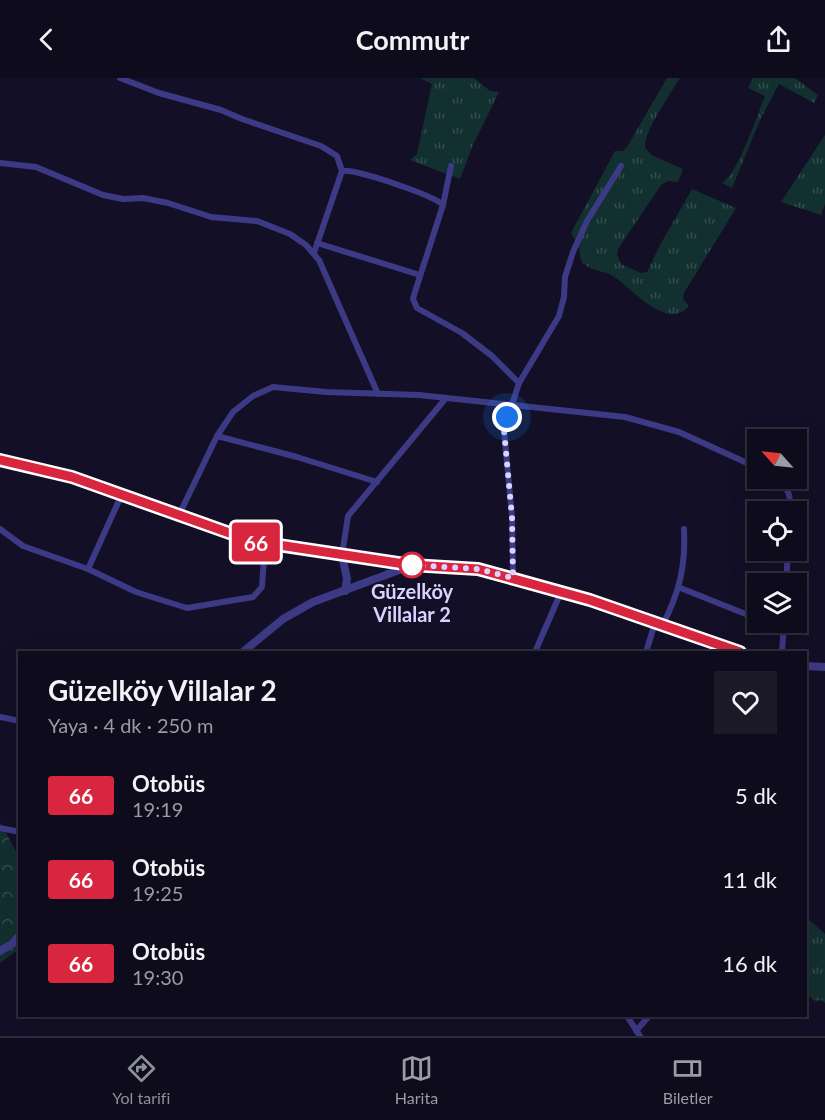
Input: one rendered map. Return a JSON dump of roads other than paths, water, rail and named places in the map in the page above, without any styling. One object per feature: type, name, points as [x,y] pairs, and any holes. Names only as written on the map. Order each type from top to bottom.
[{"type":"street","points":[[120,78],[159,93],[221,110],[321,146],[337,156],[342,171],[314,253]]},
{"type":"street","points":[[0,163],[36,167],[103,195],[123,199],[143,198],[168,203],[211,217],[256,221],[290,234],[306,245],[319,260],[378,394]]},
{"type":"street","points":[[451,166],[443,205],[413,299],[417,308],[462,333],[492,356],[519,383]]},
{"type":"street","points":[[513,578],[512,517],[504,430],[519,383],[559,316],[564,297],[565,277],[573,252],[587,222],[621,166]]},
{"type":"street","points":[[342,171],[356,172],[414,191],[443,205]]},
{"type":"street","points":[[318,243],[420,275]]},
{"type":"street","points":[[179,515],[217,436],[233,412],[242,403],[273,387],[446,398],[626,417],[679,432],[747,463]]},
{"type":"street","points":[[345,591],[346,573],[342,555],[348,516],[446,398]]},
{"type":"street","points":[[217,436],[297,457],[377,482]]},
{"type":"street","points":[[0,460],[72,477],[265,544],[411,565],[478,569],[561,592],[737,651]]},
{"type":"street","points":[[88,569],[122,494]]},
{"type":"street","points":[[0,529],[23,546],[88,569],[136,592],[187,608],[253,597],[262,587],[265,544]]},
{"type":"street","points":[[646,651],[658,625],[675,602],[685,553],[684,529]]},
{"type":"street","points":[[244,651],[283,619],[313,602],[411,565]]},
{"type":"street","points":[[678,587],[747,615]]},
{"type":"street","points":[[535,651],[561,592]]},
{"type":"street","points":[[782,651],[783,633]]},
{"type":"street","points":[[807,666],[825,666]]},
{"type":"street","points":[[0,717],[18,721]]},
{"type":"street","points":[[0,828],[18,832]]},
{"type":"street","points":[[0,951],[18,937]]},
{"type":"street","points":[[628,1017],[638,1033],[648,1017]]},
{"type":"place","name":"Güzelköy Villalar 2","points":[[412,565]]}]
